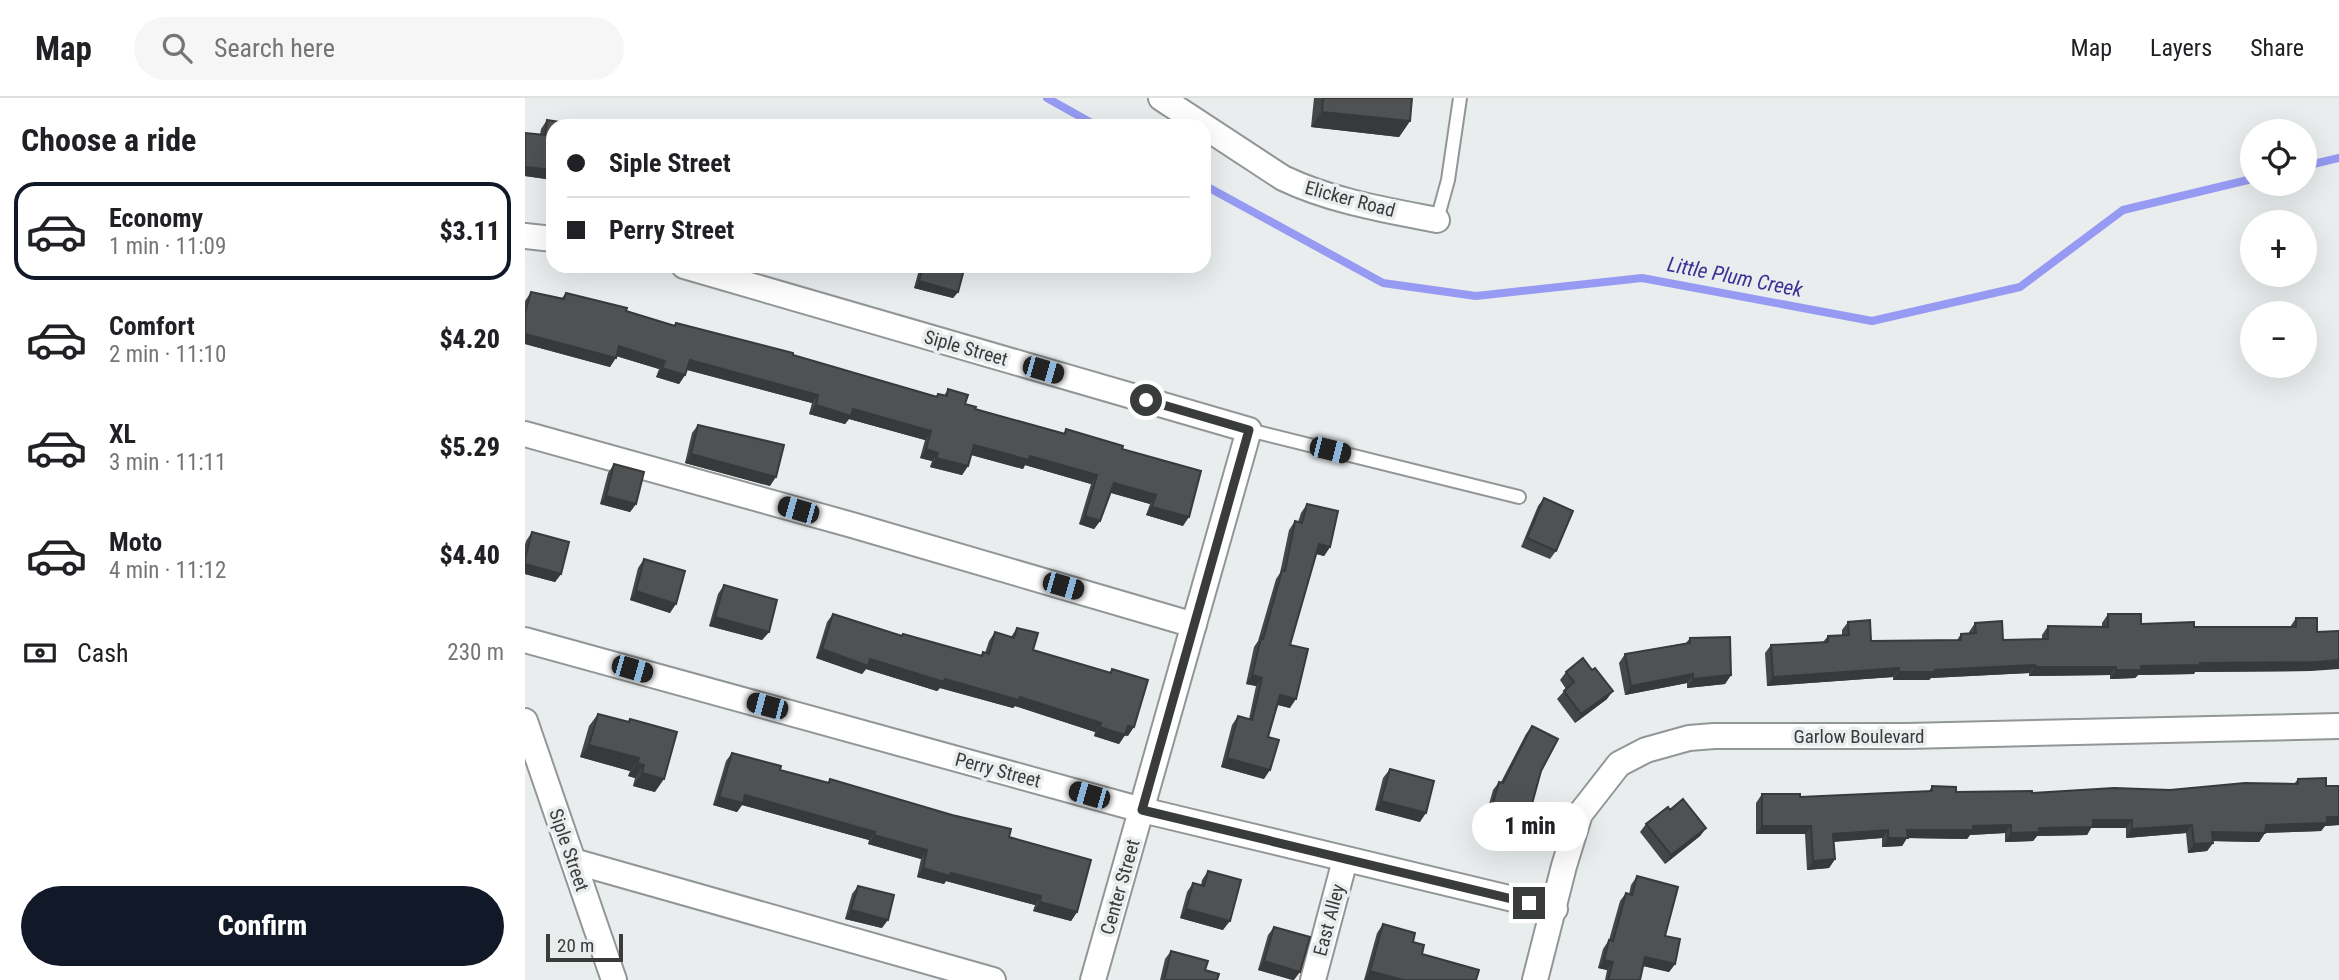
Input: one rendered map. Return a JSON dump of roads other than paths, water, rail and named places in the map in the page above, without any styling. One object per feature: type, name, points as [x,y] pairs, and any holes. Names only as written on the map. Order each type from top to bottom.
[{"type":"street","name":"Elicker Road","points":[[1161,98],[1193,119]]},
{"type":"street","name":"Elicker Road","points":[[1211,131],[1265,167],[1303,188],[1361,205],[1437,220]]},
{"type":"street","points":[[525,236],[546,238]]},
{"type":"street","name":"Siple Street","points":[[708,273],[1249,430]]},
{"type":"street","name":"Center Street","points":[[1093,980],[1249,430]]},
{"type":"street","points":[[525,434],[852,525],[1194,625]]},
{"type":"street","name":"Perry Street","points":[[525,640],[1142,810],[1555,909]]},
{"type":"street","name":"Siple Street","points":[[525,721],[614,980]]},
{"type":"street","name":"Garlow Boulevard","points":[[1535,980],[1580,814],[1619,764],[1646,750],[1689,738],[2339,726]]},
{"type":"street","name":"East Alley","points":[[1313,980],[1345,860]]},
{"type":"street","points":[[573,861],[993,980]]},
{"type":"lane","points":[[1437,220],[1448,180],[1460,98]]},
{"type":"lane","points":[[1249,430],[1519,497]]},
{"type":"waterway","name":"Little Plum Creek","points":[[1047,98],[1084,119]]},
{"type":"waterway","name":"Little Plum Creek","points":[[2317,163],[2339,158]]},
{"type":"waterway","name":"Little Plum Creek","points":[[1211,189],[1383,283],[1476,296],[1642,278],[1872,321],[2020,287],[2123,210],[2240,182]]}]
